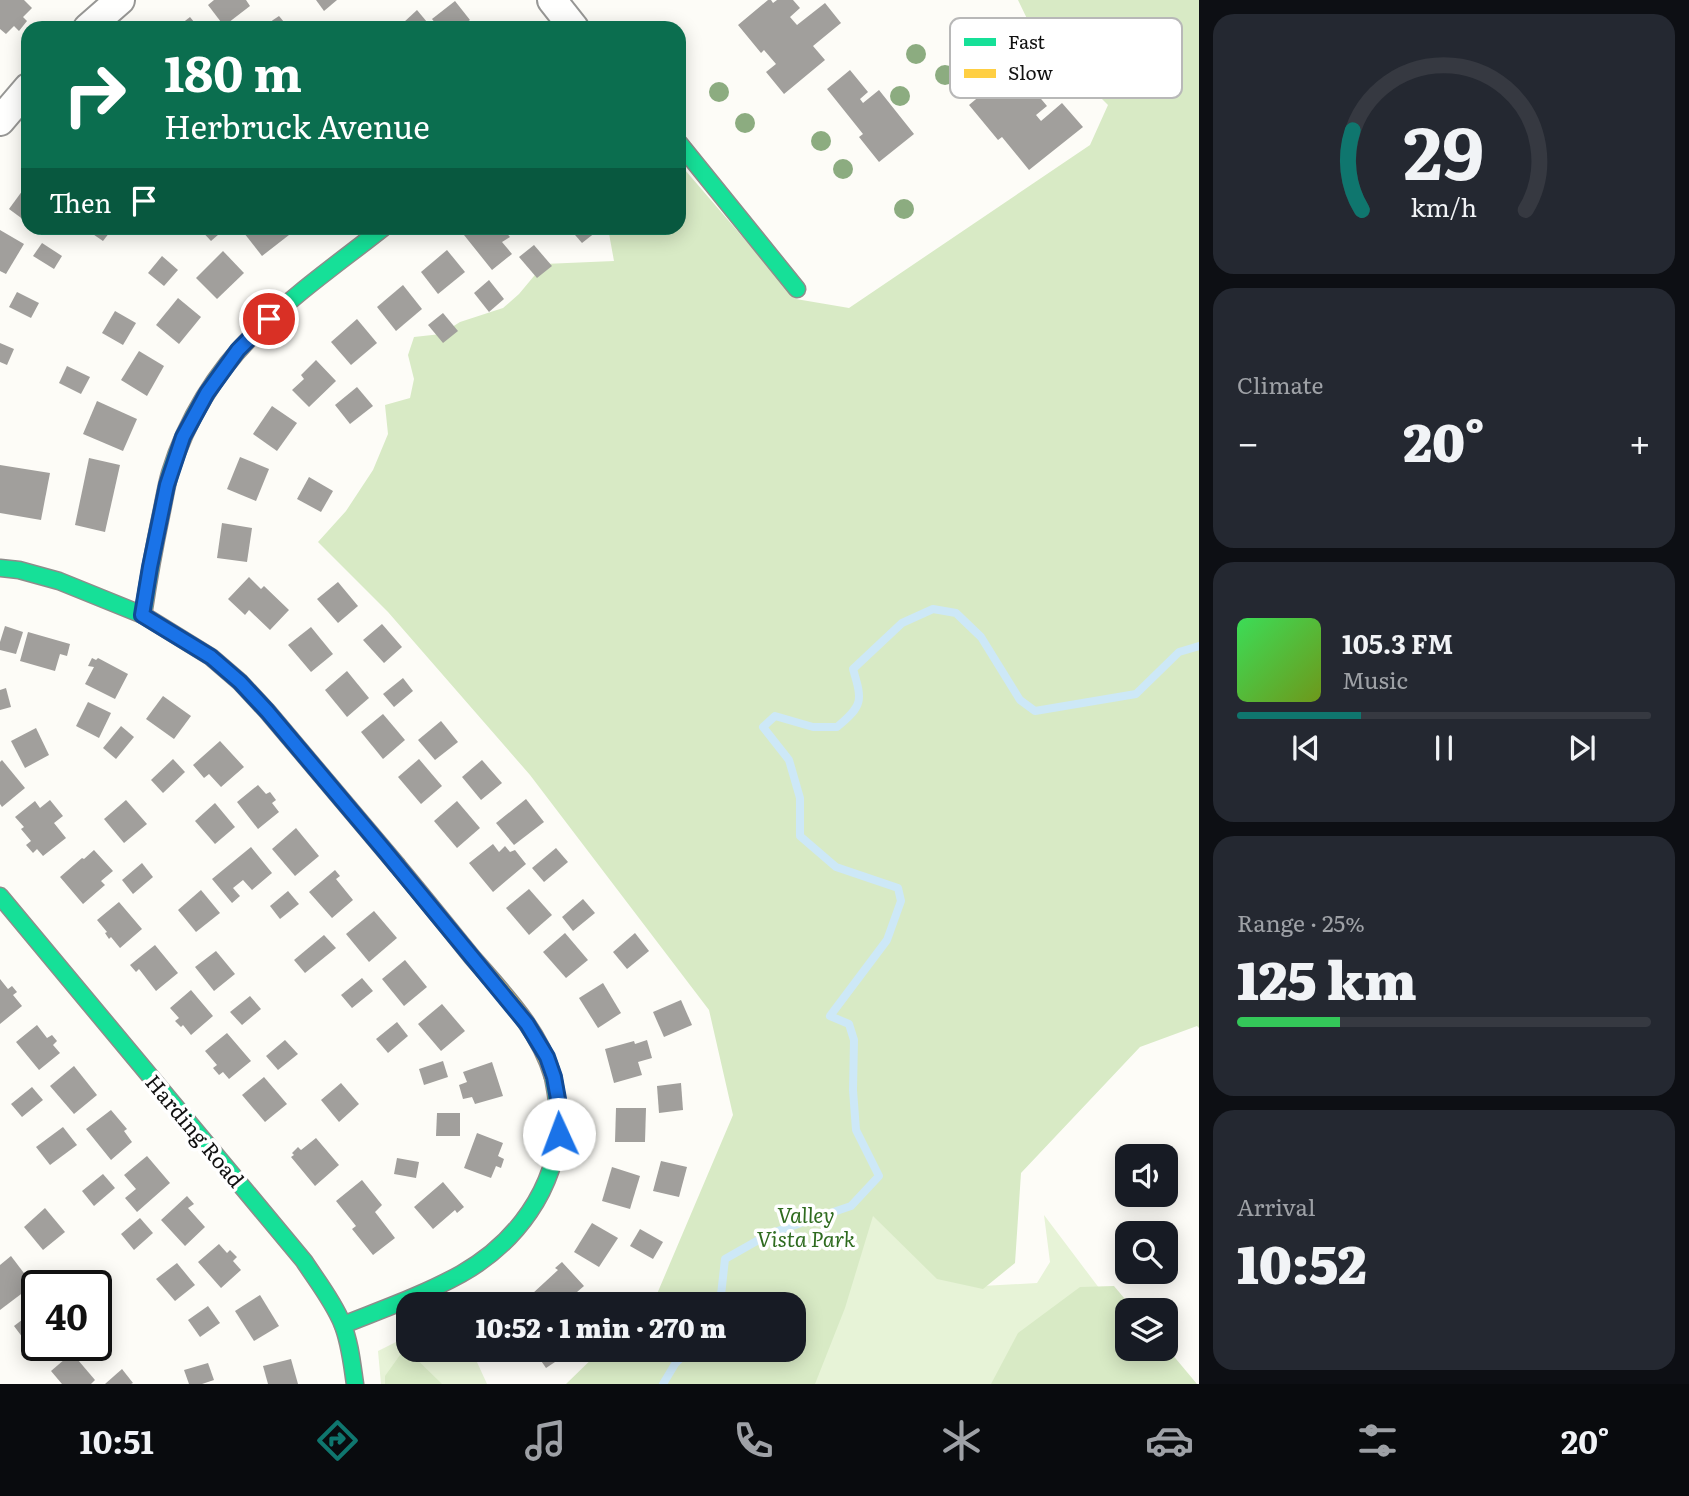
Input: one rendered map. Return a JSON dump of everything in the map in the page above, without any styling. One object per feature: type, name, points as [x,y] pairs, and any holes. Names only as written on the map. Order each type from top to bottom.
[{"type":"street","points":[[96,21],[120,0]]},
{"type":"street","points":[[552,0],[568,21]]},
{"type":"street","points":[[0,121],[21,96]]},
{"type":"street","points":[[686,152],[797,289]]},
{"type":"street","points":[[142,615],[169,474],[183,437],[207,393],[238,350],[269,319],[374,235]]},
{"type":"street","points":[[0,568],[19,570],[59,581],[142,615],[211,657],[240,682],[404,873],[527,1024],[547,1057],[558,1099],[559,1137],[554,1162],[538,1203],[526,1220],[499,1247],[468,1270],[415,1297],[343,1325]]},
{"type":"street","name":"Harding Road","points":[[0,896],[304,1261],[343,1325],[355,1384]]},
{"type":"green space","points":[[1018,0],[1199,0],[1199,1028],[1197,1026],[1140,1047],[1021,1173],[1015,1263],[983,1289],[937,1279],[873,1216],[845,1308],[815,1384],[566,1384],[589,1362],[806,1362],[806,1292],[658,1292],[733,1115],[709,1010],[530,775],[388,612],[318,542],[346,511],[373,470],[388,434],[385,405],[410,398],[414,379],[408,355],[414,337],[441,334],[460,322],[503,308],[519,294],[544,264],[614,261],[609,235],[686,235],[686,171],[796,299],[849,308],[1090,145],[1108,105],[1101,98],[1182,98],[1182,18],[1027,18]]},
{"type":"green space","name":"Valley Vista Park","points":[[817,1104],[982,1286],[1037,1283],[1050,1262],[1044,1215],[1115,1309],[1115,1361],[1149,1361],[1190,1384],[620,1384],[729,1362],[806,1362],[806,1292],[794,1292]]},
{"type":"green space","points":[[1114,1286],[1124,1298],[1115,1298],[1115,1361],[1178,1361],[1197,1384],[991,1384],[1018,1333],[1080,1287]]},
{"type":"green space","points":[[396,1342],[396,1362],[477,1362],[487,1384],[381,1384],[378,1351]]},
{"type":"green space","points":[[396,1361],[419,1362],[442,1384],[385,1384],[385,1376]]},
{"type":"building","points":[[0,0],[24,0],[32,8],[23,17],[27,21],[21,21],[19,31],[14,26],[6,34],[0,29]]},
{"type":"building","points":[[214,0],[246,0],[250,6],[230,21],[220,21],[208,5]]},
{"type":"building","points":[[316,0],[337,0],[324,11]]},
{"type":"building","points":[[768,0],[773,3],[777,0],[793,0],[800,8],[790,17],[797,25],[825,3],[841,23],[813,46],[825,60],[784,94],[766,72],[776,64],[764,50],[761,53],[738,25]]},
{"type":"building","points":[[455,1],[470,20],[434,21],[432,19]]},
{"type":"building","points":[[417,10],[426,21],[405,21]]},
{"type":"building","points":[[850,70],[868,92],[860,99],[863,103],[879,90],[914,134],[879,162],[859,137],[863,134],[827,89]]},
{"type":"building","points":[[977,98],[1040,98],[1047,106],[1036,115],[1041,121],[1062,103],[1083,127],[1029,170],[1002,137],[998,140],[969,105]]},
{"type":"building","points":[[21,193],[21,218],[9,209]]},
{"type":"building","points":[[0,230],[24,244],[6,274],[0,271]]},
{"type":"building","points":[[94,235],[108,235],[103,241]]},
{"type":"building","points":[[205,235],[218,235],[211,241]]},
{"type":"building","points":[[246,235],[289,235],[262,256]]},
{"type":"building","points":[[464,235],[510,237],[502,242],[512,254],[492,270]]},
{"type":"building","points":[[575,235],[592,235],[582,243]]},
{"type":"building","points":[[42,243],[62,256],[54,269],[33,256]]},
{"type":"building","points":[[534,245],[552,266],[537,278],[519,257]]},
{"type":"building","points":[[447,250],[465,272],[438,294],[421,272]]},
{"type":"building","points":[[223,251],[244,273],[217,299],[196,278]]},
{"type":"building","points":[[162,256],[178,270],[164,286],[148,273]]},
{"type":"building","points":[[489,280],[504,299],[489,312],[474,293]]},
{"type":"building","points":[[403,285],[422,309],[396,331],[377,307]]},
{"type":"building","points":[[17,292],[39,303],[31,318],[9,307]]},
{"type":"building","points":[[178,298],[201,317],[179,344],[156,325]]},
{"type":"building","points":[[115,311],[136,323],[123,345],[102,333]]},
{"type":"building","points":[[443,313],[458,331],[443,343],[428,325]]},
{"type":"building","points":[[357,319],[377,343],[351,365],[331,342]]},
{"type":"building","points":[[0,343],[14,349],[7,365],[0,362]]},
{"type":"building","points":[[139,351],[164,366],[147,396],[121,380]]},
{"type":"building","points":[[316,360],[336,381],[309,407],[292,390],[304,379],[301,375]]},
{"type":"building","points":[[67,366],[90,377],[81,394],[59,383]]},
{"type":"building","points":[[357,387],[373,406],[350,424],[335,405]]},
{"type":"building","points":[[97,401],[137,419],[123,451],[83,434]]},
{"type":"building","points":[[272,406],[297,423],[277,451],[253,434]]},
{"type":"building","points":[[240,457],[269,469],[256,501],[227,489]]},
{"type":"building","points":[[89,458],[120,465],[105,532],[75,525]]},
{"type":"building","points":[[0,465],[50,473],[41,520],[0,513]]},
{"type":"building","points":[[309,477],[333,491],[321,512],[297,499]]},
{"type":"building","points":[[222,523],[252,528],[247,562],[217,558]]},
{"type":"building","points":[[249,577],[261,589],[264,586],[289,610],[270,630],[249,610],[245,615],[228,599]]},
{"type":"building","points":[[338,582],[358,606],[338,623],[317,599]]},
{"type":"building","points":[[382,624],[402,647],[384,663],[363,640]]},
{"type":"building","points":[[5,626],[23,632],[16,654],[0,650]]},
{"type":"building","points":[[311,627],[333,654],[311,672],[288,645]]},
{"type":"building","points":[[28,632],[70,644],[67,656],[60,654],[55,671],[20,661]]},
{"type":"building","points":[[92,658],[98,658],[128,674],[115,699],[85,684],[94,667],[88,666]]},
{"type":"building","points":[[347,671],[369,698],[347,717],[325,690]]},
{"type":"building","points":[[403,678],[413,691],[394,707],[383,694]]},
{"type":"building","points":[[6,688],[11,707],[0,710],[0,690]]},
{"type":"building","points":[[163,696],[191,716],[174,739],[146,719]]},
{"type":"building","points":[[88,702],[111,713],[99,738],[76,726]]},
{"type":"building","points":[[383,714],[405,740],[383,759],[361,732]]},
{"type":"building","points":[[441,721],[458,742],[435,760],[418,740]]},
{"type":"building","points":[[121,726],[134,737],[116,759],[103,748]]},
{"type":"building","points":[[36,728],[49,755],[25,768],[11,741]]},
{"type":"building","points":[[220,741],[244,767],[221,787],[209,774],[204,778],[193,765]]},
{"type":"building","points":[[173,759],[185,772],[163,793],[151,780]]},
{"type":"building","points":[[419,759],[442,786],[421,804],[398,777]]},
{"type":"building","points":[[2,760],[25,788],[2,807],[0,762]]},
{"type":"building","points":[[482,760],[502,783],[481,800],[462,777]]},
{"type":"building","points":[[258,785],[266,794],[270,792],[276,800],[272,803],[279,812],[258,829],[237,802]]},
{"type":"building","points":[[526,799],[544,822],[514,845],[496,823]]},
{"type":"building","points":[[50,800],[63,816],[54,823],[66,838],[43,856],[37,849],[33,853],[26,845],[31,841],[15,817],[35,801],[40,808]]},
{"type":"building","points":[[126,800],[147,824],[124,843],[104,819]]},
{"type":"building","points":[[457,801],[480,828],[457,848],[434,821]]},
{"type":"building","points":[[215,803],[235,827],[215,844],[195,821]]},
{"type":"building","points":[[296,828],[319,856],[295,876],[272,849]]},
{"type":"building","points":[[493,844],[499,852],[505,846],[510,852],[515,850],[526,864],[493,892],[469,863]]},
{"type":"building","points":[[251,847],[272,873],[252,890],[243,880],[233,888],[240,896],[232,903],[212,879]]},
{"type":"building","points":[[556,848],[568,862],[544,882],[532,868]]},
{"type":"building","points":[[94,850],[113,871],[101,881],[105,885],[83,904],[60,877]]},
{"type":"building","points":[[142,863],[153,877],[133,894],[122,880]]},
{"type":"building","points":[[335,870],[340,876],[336,879],[353,900],[332,918],[309,892]]},
{"type":"building","points":[[529,889],[552,915],[529,935],[506,908]]},
{"type":"building","points":[[201,890],[220,913],[196,932],[178,910]]},
{"type":"building","points":[[288,891],[299,904],[280,919],[270,906]]},
{"type":"building","points":[[583,899],[595,913],[573,931],[562,917]]},
{"type":"building","points":[[119,902],[142,929],[120,948],[111,937],[109,939],[97,920]]},
{"type":"building","points":[[374,911],[397,938],[369,962],[346,934]]},
{"type":"building","points":[[565,933],[588,960],[566,978],[543,952]]},
{"type":"building","points":[[635,933],[649,951],[627,969],[613,952]]},
{"type":"building","points":[[324,935],[336,948],[305,973],[294,960]]},
{"type":"building","points":[[155,945],[178,973],[156,991],[139,969],[136,972],[130,965]]},
{"type":"building","points":[[216,951],[235,974],[214,991],[195,967]]},
{"type":"building","points":[[405,960],[427,987],[404,1006],[382,979]]},
{"type":"building","points":[[362,978],[373,991],[352,1008],[341,995]]},
{"type":"building","points":[[0,979],[8,989],[12,986],[17,992],[13,995],[22,1006],[0,1024]]},
{"type":"building","points":[[603,983],[621,1013],[598,1028],[579,998]]},
{"type":"building","points":[[191,990],[213,1016],[191,1035],[183,1025],[181,1027],[175,1021],[179,1018],[170,1008]]},
{"type":"building","points":[[250,996],[261,1009],[242,1025],[230,1012]]},
{"type":"building","points":[[681,1000],[692,1025],[664,1037],[653,1012]]},
{"type":"building","points":[[442,1004],[465,1031],[441,1051],[418,1024]]},
{"type":"building","points":[[397,1022],[408,1036],[388,1053],[376,1039]]},
{"type":"building","points":[[37,1025],[47,1038],[52,1035],[57,1041],[53,1045],[60,1053],[39,1070],[16,1042]]},
{"type":"building","points":[[227,1033],[251,1061],[229,1079],[223,1072],[219,1075],[213,1068],[217,1065],[205,1051]]},
{"type":"building","points":[[285,1040],[298,1054],[278,1070],[266,1056]]},
{"type":"building","points":[[647,1040],[652,1058],[638,1062],[642,1075],[614,1083],[605,1049]]},
{"type":"building","points":[[443,1061],[448,1077],[424,1085],[419,1069]]},
{"type":"building","points":[[492,1062],[503,1096],[475,1104],[472,1097],[463,1099],[459,1085],[467,1082],[463,1072]]},
{"type":"building","points":[[74,1066],[97,1095],[74,1114],[50,1086]]},
{"type":"building","points":[[264,1077],[287,1104],[265,1122],[242,1095]]},
{"type":"building","points":[[341,1083],[359,1104],[339,1122],[321,1100]]},
{"type":"building","points":[[681,1083],[683,1110],[659,1113],[657,1086]]},
{"type":"building","points":[[32,1087],[43,1100],[22,1117],[11,1104]]},
{"type":"building","points":[[616,1108],[646,1108],[645,1142],[615,1142]]},
{"type":"building","points":[[111,1110],[127,1129],[124,1131],[132,1142],[111,1160],[86,1129]]},
{"type":"building","points":[[437,1113],[460,1113],[460,1136],[436,1136]]},
{"type":"building","points":[[63,1127],[77,1145],[50,1165],[36,1147]]},
{"type":"building","points":[[477,1133],[503,1143],[498,1156],[504,1159],[501,1168],[496,1166],[491,1178],[464,1168]]},
{"type":"building","points":[[316,1138],[339,1165],[315,1186],[291,1157],[298,1147],[301,1150]]},
{"type":"building","points":[[147,1156],[170,1183],[137,1212],[125,1198],[136,1189],[124,1175]]},
{"type":"building","points":[[397,1158],[419,1162],[416,1178],[394,1174]]},
{"type":"building","points":[[661,1161],[687,1167],[679,1197],[653,1191]]},
{"type":"building","points":[[612,1167],[640,1176],[630,1209],[602,1201]]},
{"type":"building","points":[[103,1174],[115,1188],[94,1206],[82,1191]]},
{"type":"building","points":[[362,1180],[382,1205],[375,1212],[395,1238],[373,1255],[352,1229],[356,1226],[336,1201]]},
{"type":"building","points":[[443,1182],[464,1207],[457,1213],[455,1210],[433,1229],[414,1207]]},
{"type":"building","points":[[187,1196],[194,1204],[188,1208],[205,1227],[185,1246],[161,1220]]},
{"type":"building","points":[[45,1208],[65,1232],[43,1250],[24,1227]]},
{"type":"building","points":[[140,1218],[153,1233],[134,1250],[121,1234]]},
{"type":"building","points":[[592,1223],[618,1238],[599,1267],[574,1252]]},
{"type":"building","points":[[640,1229],[663,1242],[653,1259],[630,1246]]},
{"type":"building","points":[[219,1244],[227,1253],[230,1250],[237,1257],[233,1261],[241,1270],[221,1288],[198,1262]]},
{"type":"building","points":[[11,1256],[22,1270],[21,1294],[0,1310],[0,1265]]},
{"type":"building","points":[[562,1262],[584,1286],[577,1292],[534,1292],[558,1270],[555,1268]]},
{"type":"building","points":[[177,1263],[195,1285],[175,1301],[156,1279]]},
{"type":"building","points":[[260,1295],[279,1326],[254,1341],[235,1311]]},
{"type":"building","points":[[208,1306],[220,1323],[200,1337],[188,1320]]},
{"type":"building","points":[[21,1321],[21,1335],[14,1326]]},
{"type":"building","points":[[291,1359],[298,1384],[268,1384],[263,1366]]},
{"type":"building","points":[[63,1361],[79,1361],[95,1380],[91,1384],[62,1384],[51,1371]]},
{"type":"building","points":[[542,1362],[555,1362],[546,1368]]},
{"type":"building","points":[[208,1363],[214,1380],[189,1384],[184,1370]]},
{"type":"building","points":[[122,1369],[133,1383],[105,1384]]},
{"type":"waterway","points":[[721,1292],[725,1259],[769,1234],[851,1206],[879,1176],[856,1130],[853,1090],[854,1040],[849,1024],[830,1016],[887,940],[901,901],[898,888],[836,867],[800,836],[800,798],[789,760],[763,727],[775,716],[813,727],[837,727],[852,713],[858,701],[853,669],[902,623],[933,609],[956,613],[981,637],[1020,700],[1035,711],[1136,694],[1179,652],[1199,646]]},
{"type":"waterway","points":[[663,1384],[677,1362]]},
{"type":"traffic: fast","points":[[686,152],[797,289]]},
{"type":"traffic: fast","points":[[143,615],[170,473],[204,398],[241,348],[270,319],[374,235]]},
{"type":"traffic: fast","points":[[0,568],[19,570],[59,581],[143,615],[211,657],[240,682],[267,711],[397,865]]},
{"type":"traffic: fast","points":[[0,896],[304,1261],[342,1323],[349,1345],[355,1384]]},
{"type":"traffic: fast","points":[[343,1325],[447,1282],[481,1261],[515,1230],[530,1212],[541,1192],[556,1149],[559,1119],[553,1077]]},
{"type":"traffic: slow","points":[[397,865],[519,1013],[539,1043],[553,1077]]},
{"type":"route","points":[[269,319],[238,350],[207,393],[183,437],[169,474],[142,615],[211,657],[240,682],[384,850],[527,1024],[547,1057],[554,1077],[559,1134]]}]
